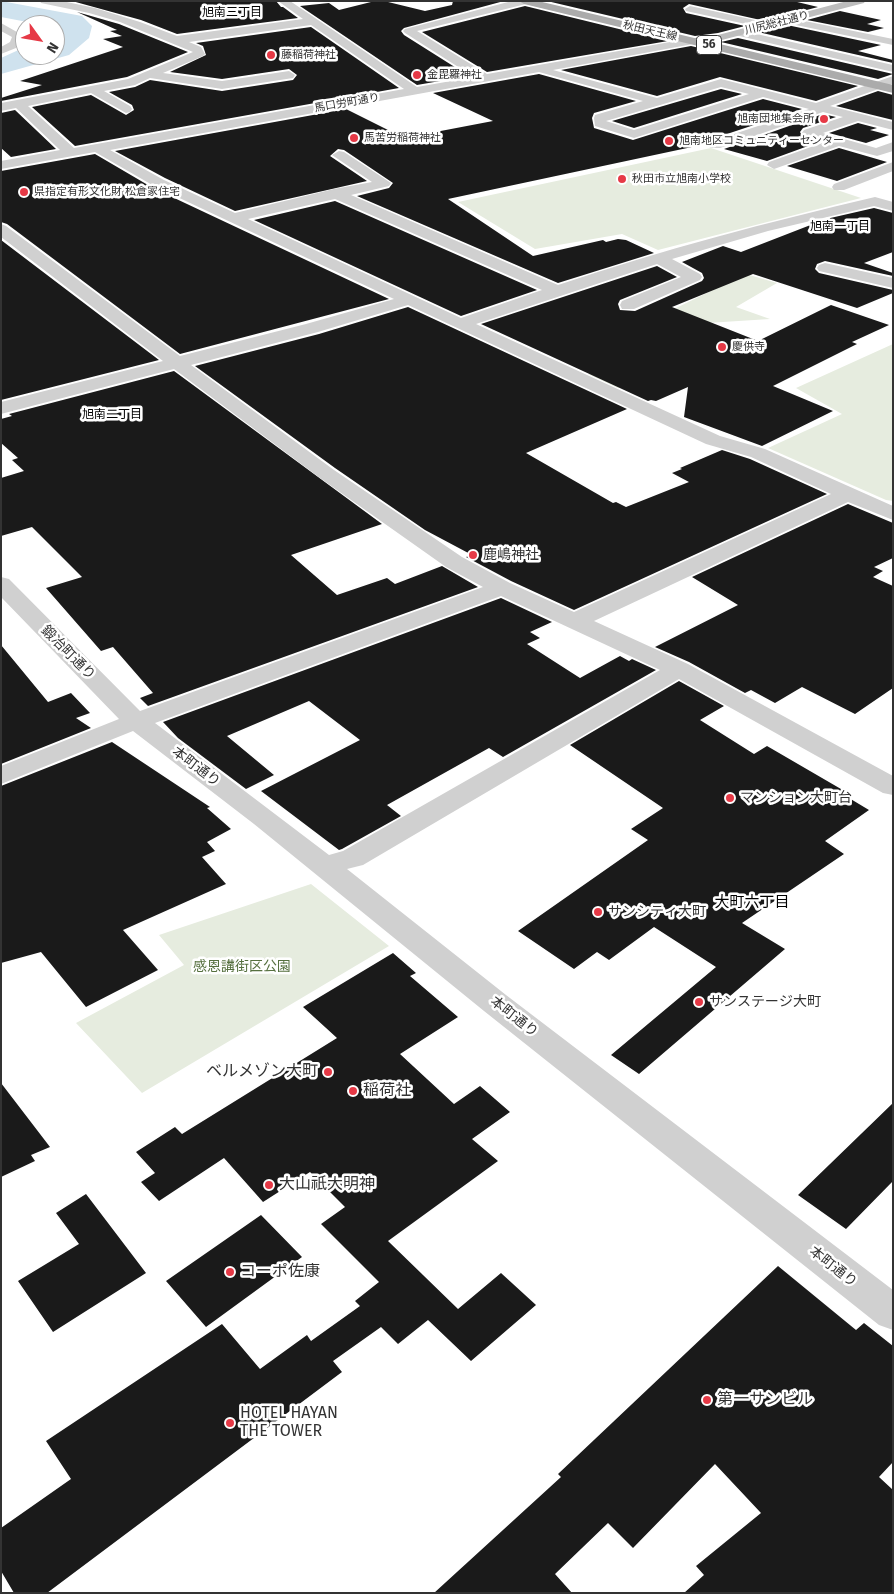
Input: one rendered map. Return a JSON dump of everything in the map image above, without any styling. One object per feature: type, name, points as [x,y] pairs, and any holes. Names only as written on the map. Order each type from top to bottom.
[{"type":"main road","name":"秋田天王線","points":[[525,1],[893,88]]},
{"type":"street","points":[[1,108],[131,82],[199,54],[197,49],[113,16],[45,1]]},
{"type":"street","points":[[283,1],[414,90]]},
{"type":"street","points":[[486,79],[410,31],[525,1]]},
{"type":"street","name":"川尻総社通り","points":[[693,41],[718,38],[790,21],[860,1]]},
{"type":"street","points":[[690,9],[768,26]]},
{"type":"street","points":[[176,40],[314,21]]},
{"type":"street","points":[[790,21],[893,42]]},
{"type":"street","points":[[1,26],[18,36],[17,42],[12,47],[1,51]]},
{"type":"street","points":[[739,33],[893,69]]},
{"type":"street","points":[[874,38],[893,33]]},
{"type":"street","name":"馬口労町通り","points":[[1,165],[693,41]]},
{"type":"street","points":[[537,69],[656,101]]},
{"type":"street","points":[[150,75],[222,85],[289,75]]},
{"type":"street","points":[[715,145],[893,80]]},
{"type":"street","points":[[763,93],[634,134],[600,124],[600,118],[721,83],[763,93],[820,107],[893,126]]},
{"type":"street","points":[[94,90],[126,109]]},
{"type":"street","points":[[19,104],[70,152]]},
{"type":"street","points":[[857,117],[809,133],[877,152],[881,157],[893,160]]},
{"type":"street","points":[[774,165],[839,141]]},
{"type":"street","points":[[877,152],[893,146]]},
{"type":"street","points":[[97,148],[159,183],[459,324],[712,440],[758,452],[893,514]]},
{"type":"street","points":[[233,218],[384,182],[339,155]]},
{"type":"street","points":[[839,187],[893,166]]},
{"type":"street","points":[[334,193],[557,291]]},
{"type":"street","points":[[459,324],[586,280],[763,228],[875,202],[893,207]]},
{"type":"street","points":[[1,228],[19,250],[50,268],[387,517],[454,562],[502,588],[679,669],[893,787]]},
{"type":"street","points":[[628,306],[694,277],[658,258]]},
{"type":"street","points":[[825,268],[893,283]]},
{"type":"street","points":[[1,408],[312,328],[408,300]]},
{"type":"street","points":[[575,621],[848,494]]},
{"type":"street","name":"鍛冶町通り","points":[[1,584],[136,721]]},
{"type":"street","points":[[1,776],[136,721],[502,588]]},
{"type":"street","points":[[325,866],[353,858],[679,669]]},
{"type":"street","name":"本町通り","points":[[136,721],[325,866],[495,1003],[893,1313]]},
{"type":"green space","points":[[711,148],[861,198],[658,250],[622,234],[535,249],[458,202]]},
{"type":"green space","points":[[746,274],[777,283],[736,307],[770,319],[707,323],[694,357],[618,388],[588,374],[634,357],[606,342]]},
{"type":"green space","points":[[893,344],[893,501],[886,500],[768,448],[842,414],[796,388]]},
{"type":"green space","name":"感恩講街区公園","points":[[311,884],[389,946],[142,1093],[76,1023],[184,965],[159,935]]},
{"type":"water","points":[[1,1],[82,16],[92,26],[89,38],[69,55],[65,56],[65,15],[15,15],[15,20],[1,17]]},
{"type":"water","points":[[15,52],[15,65],[33,65],[1,74],[1,58]]},
{"type":"building","points":[[72,1],[276,1],[281,7],[298,18],[177,34],[141,20]]},
{"type":"building","points":[[375,1],[384,1],[425,11],[452,5],[453,1],[504,1],[404,28],[401,31],[404,35],[469,76],[417,85],[300,6],[329,3],[339,10]]},
{"type":"building","points":[[547,1],[793,1],[818,7],[765,21],[689,4],[683,8],[686,13],[745,26],[718,33],[695,36]]},
{"type":"building","points":[[525,6],[668,41],[487,72],[422,32]]},
{"type":"building","points":[[840,11],[881,20],[867,24],[884,28],[868,32],[807,20]]},
{"type":"building","points":[[77,12],[119,24],[188,52],[127,77],[1,101],[1,98],[42,85],[20,81],[123,47],[103,39],[122,36],[110,31],[117,30]]},
{"type":"building","points":[[787,25],[881,45],[858,51],[893,60],[893,63],[758,32]]},
{"type":"building","points":[[311,27],[399,88],[75,146],[32,107],[91,95],[126,115],[134,110],[132,105],[109,92],[135,87],[150,80],[222,91],[293,80],[297,75],[289,69],[222,79],[170,72],[206,55],[203,46],[196,43]]},
{"type":"building","points":[[738,38],[893,74],[878,79],[721,42]]},
{"type":"building","points":[[691,46],[858,86],[816,101],[720,77],[657,96],[561,70]]},
{"type":"building","points":[[539,74],[636,101],[594,113],[592,118],[594,128],[633,140],[763,99],[802,109],[709,140],[706,144],[448,199],[533,256],[603,240],[606,242],[618,239],[626,240],[654,253],[558,283],[357,196],[389,188],[393,183],[344,150],[338,149],[330,156],[367,181],[235,211],[165,178],[115,151],[346,109],[404,138],[493,121],[433,93]]},
{"type":"building","points":[[721,89],[742,94],[634,128],[612,121]]},
{"type":"building","points":[[878,91],[893,95],[893,120],[836,106]]},
{"type":"building","points":[[15,110],[56,149],[11,157],[1,148],[1,113]]},
{"type":"building","points":[[823,114],[836,117],[803,128],[800,132],[803,138],[819,142],[767,161],[724,149]]},
{"type":"building","points":[[858,123],[877,128],[870,130],[889,135],[866,143],[829,133]]},
{"type":"building","points":[[839,148],[887,162],[837,181],[787,166]]},
{"type":"building","points":[[95,154],[153,188],[389,299],[180,354],[7,224],[1,222],[1,171]]},
{"type":"building","points":[[335,201],[537,290],[461,316],[254,220]]},
{"type":"building","points":[[874,208],[893,213],[893,252],[864,263],[893,273],[893,276],[825,261],[817,264],[815,269],[819,273],[893,290],[893,293],[857,308],[753,274],[672,307],[758,341],[831,305],[889,325],[852,342],[857,344],[773,386],[833,411],[762,446],[684,417],[688,387],[656,401],[648,401],[481,324],[657,266],[677,277],[620,300],[618,304],[620,310],[635,311],[702,281],[704,278],[702,273],[682,262],[723,246],[741,252],[826,219]]},
{"type":"building","points":[[1,240],[159,360],[1,400]]},
{"type":"building","points":[[408,307],[627,409],[526,453],[613,503],[616,502],[626,507],[689,482],[672,473],[722,450],[750,459],[827,494],[574,610],[511,581],[466,557],[472,555],[425,530],[335,468],[195,366],[319,334]]},
{"type":"building","points":[[174,371],[382,524],[291,555],[337,595],[387,578],[395,584],[442,566],[478,587],[148,706],[140,698],[153,693],[113,647],[101,651],[46,588],[82,577],[32,527],[1,536],[1,478],[24,471],[12,460],[18,458],[1,443],[1,419],[12,416],[9,414]]},
{"type":"building","points":[[848,504],[893,523],[893,558],[874,567],[883,571],[873,577],[893,586],[893,688],[855,714],[802,687],[775,703],[751,690],[745,693],[689,662],[655,647],[738,605],[692,577]]},
{"type":"building","points":[[501,598],[552,622],[530,632],[540,638],[527,644],[580,678],[620,656],[629,661],[632,659],[656,670],[503,757],[489,748],[387,805],[401,816],[342,849],[339,850],[261,791],[360,740],[309,701],[227,736],[274,775],[246,789],[178,738],[163,722]]},
{"type":"building","points":[[1,645],[48,702],[71,693],[90,713],[76,718],[91,728],[1,764]]},
{"type":"building","points":[[679,681],[724,706],[700,720],[754,754],[767,746],[853,796],[849,798],[869,810],[825,841],[844,854],[742,923],[785,949],[639,1074],[611,1055],[716,967],[654,927],[609,960],[597,952],[574,969],[518,931],[648,840],[631,829],[663,808],[570,745]]},
{"type":"building","points":[[112,742],[210,807],[207,808],[231,829],[207,842],[215,851],[202,857],[226,884],[123,930],[158,970],[86,1007],[41,952],[1,963],[1,786]]},
{"type":"building","points":[[393,953],[416,973],[410,976],[458,1017],[400,1054],[454,1104],[480,1086],[510,1112],[472,1139],[498,1161],[388,1241],[458,1309],[501,1273],[536,1305],[471,1361],[428,1320],[398,1344],[381,1327],[333,1361],[342,1372],[47,1593],[14,1593],[1,1571],[1,1528],[71,1479],[46,1441],[222,1324],[260,1369],[307,1335],[311,1341],[360,1306],[355,1301],[379,1282],[321,1224],[345,1207],[310,1172],[263,1202],[224,1158],[159,1201],[141,1182],[155,1173],[136,1152],[175,1127],[182,1134],[337,1038],[303,1007]]},
{"type":"building","points":[[1,1083],[50,1147],[31,1155],[35,1161],[1,1177]]},
{"type":"building","points":[[893,1103],[893,1181],[846,1229],[798,1195]]},
{"type":"building","points":[[86,1194],[146,1273],[53,1332],[18,1281],[79,1244],[56,1213]]},
{"type":"building","name":"コーポ佐康","points":[[261,1215],[302,1257],[206,1327],[166,1281]]},
{"type":"building","points":[[778,1266],[856,1330],[864,1323],[893,1346],[893,1462],[879,1477],[893,1490],[893,1593],[684,1593],[704,1575],[696,1566],[761,1513],[715,1464],[633,1548],[608,1523],[555,1574],[572,1593],[434,1593],[561,1477],[558,1474]]},
{"type":"place","name":"藤稲荷神社","points":[[271,55]]},
{"type":"place","name":"金毘羅神社","points":[[417,75]]},
{"type":"place","name":"旭南団地集会所","points":[[824,119]]},
{"type":"place","name":"馬苦労稲荷神社","points":[[354,138]]},
{"type":"place","name":"旭南地区コミュニティーセンター","points":[[669,141]]},
{"type":"place","name":"秋田市立旭南小学校","points":[[622,179]]},
{"type":"place","name":"県指定有形文化財 松倉家住宅","points":[[24,192]]},
{"type":"place","name":"慶供寺","points":[[722,347]]},
{"type":"place","name":"鹿嶋神社","points":[[473,555]]},
{"type":"place","name":"マンション大町台","points":[[730,798]]},
{"type":"place","name":"サンシティ大町","points":[[598,912]]},
{"type":"place","name":"サンステージ大町","points":[[699,1002]]},
{"type":"place","name":"ベルメゾン大町","points":[[328,1072]]},
{"type":"place","name":"稲荷社","points":[[353,1091]]},
{"type":"place","name":"大山祇大明神","points":[[269,1185]]},
{"type":"place","name":"コーポ佐康","points":[[230,1272]]},
{"type":"place","name":"第一サンビル","points":[[707,1400]]},
{"type":"place","name":"HOTEL HAYAN THE TOWER","points":[[230,1423]]},
{"type":"district","name":"旭南三丁目","points":[[232,13]]},
{"type":"district","name":"旭南一丁目","points":[[840,227]]},
{"type":"district","name":"旭南二丁目","points":[[112,415]]},
{"type":"district","name":"大町六丁目","points":[[752,903]]}]
